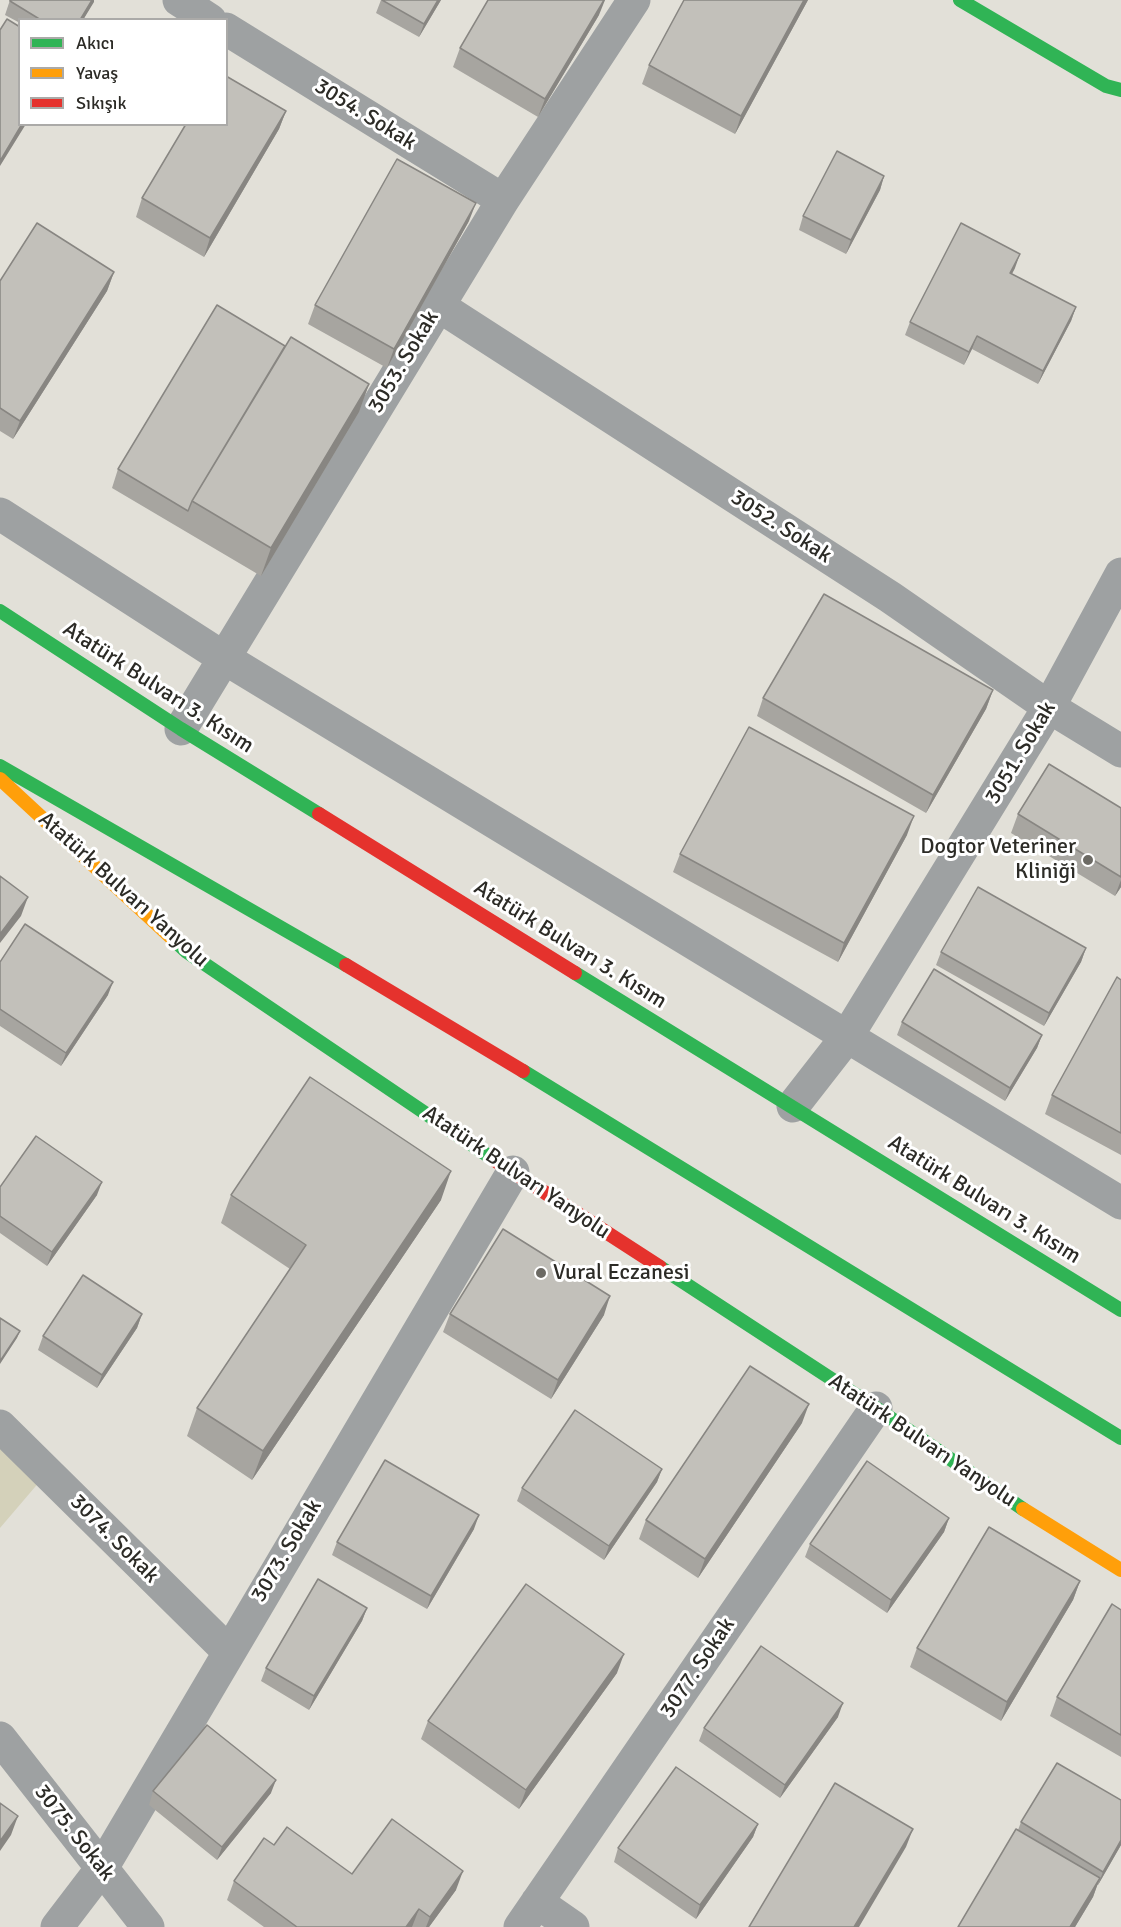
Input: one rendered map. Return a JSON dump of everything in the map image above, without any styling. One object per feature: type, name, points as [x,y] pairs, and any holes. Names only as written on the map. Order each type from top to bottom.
[{"type":"main road","points":[[960,0],[1106,86],[1121,90]]},
{"type":"main road","name":"Atatürk Bulvarı 3. Kısım","points":[[0,611],[181,729],[1121,1310]]},
{"type":"main road","points":[[0,766],[426,1011],[1121,1438]]},
{"type":"main road","name":"Atatürk Bulvarı Yanyolu","points":[[0,779],[187,952],[513,1172],[876,1408],[1043,1523],[1121,1569]]},
{"type":"street","points":[[179,0],[207,18]]},
{"type":"street","name":"3053. Sokak","points":[[181,729],[503,200],[634,0]]},
{"type":"street","name":"3054. Sokak","points":[[228,30],[503,200]]},
{"type":"street","name":"3052. Sokak","points":[[439,306],[890,597],[1049,707],[1121,751]]},
{"type":"street","points":[[0,514],[224,658],[1121,1203]]},
{"type":"street","name":"3051. Sokak","points":[[792,1106],[846,1038],[1049,707],[1121,574]]},
{"type":"street","name":"3073. Sokak","points":[[57,1927],[102,1868],[228,1651],[513,1172]]},
{"type":"street","name":"3077. Sokak","points":[[529,1915],[876,1408]]},
{"type":"street","name":"3074. Sokak","points":[[0,1426],[228,1651]]},
{"type":"street","name":"3075. Sokak","points":[[0,1738],[148,1927]]},
{"type":"street","points":[[529,1915],[573,1927]]},
{"type":"shaded area","points":[[0,1446],[41,1480],[0,1528]]},
{"type":"building","points":[[92,0],[81,18],[38,18],[10,1]]},
{"type":"building","points":[[382,0],[438,0],[424,24]]},
{"type":"building","points":[[488,0],[604,0],[545,99],[460,48]]},
{"type":"building","points":[[684,0],[804,0],[741,116],[649,65]]},
{"type":"building","points":[[7,19],[18,26],[18,126],[21,126],[0,161],[0,30]]},
{"type":"building","points":[[228,77],[286,111],[210,238],[142,198],[185,126],[228,126]]},
{"type":"building","points":[[837,151],[884,176],[851,240],[803,216]]},
{"type":"building","points":[[397,159],[476,203],[394,349],[315,305]]},
{"type":"building","points":[[37,223],[114,272],[20,421],[0,408],[0,281]]},
{"type":"building","points":[[961,223],[1020,254],[1010,273],[1076,307],[1043,371],[977,336],[969,352],[910,322]]},
{"type":"building","points":[[217,305],[285,346],[188,511],[118,469]]},
{"type":"building","points":[[291,337],[369,384],[271,548],[192,501]]},
{"type":"building","points":[[824,594],[993,690],[933,795],[763,698]]},
{"type":"building","points":[[749,727],[914,816],[844,943],[680,854]]},
{"type":"building","name":"Dogtor Veteriner Kliniği","points":[[1049,764],[1121,808],[1121,877],[1018,814]]},
{"type":"building","points":[[0,876],[28,897],[0,934]]},
{"type":"building","points":[[978,887],[1086,948],[1049,1013],[941,952]]},
{"type":"building","points":[[25,924],[113,982],[66,1053],[0,1009],[0,962]]},
{"type":"building","points":[[934,969],[1042,1035],[1010,1088],[902,1022]]},
{"type":"building","points":[[1117,977],[1121,980],[1121,1133],[1052,1095]]},
{"type":"building","points":[[310,1077],[451,1171],[263,1451],[197,1408],[306,1245],[231,1195]]},
{"type":"building","points":[[36,1136],[102,1182],[52,1252],[0,1216],[0,1187]]},
{"type":"building","points":[[503,1229],[610,1296],[558,1380],[450,1314]]},
{"type":"building","points":[[83,1275],[142,1314],[102,1375],[43,1336]]},
{"type":"building","points":[[0,1318],[20,1331],[0,1361]]},
{"type":"building","points":[[750,1366],[809,1404],[705,1559],[646,1520]]},
{"type":"building","points":[[575,1410],[662,1469],[609,1546],[522,1488]]},
{"type":"building","points":[[385,1460],[479,1515],[431,1596],[337,1542]]},
{"type":"building","points":[[867,1461],[949,1518],[891,1600],[810,1544]]},
{"type":"building","points":[[989,1527],[1080,1581],[1007,1702],[917,1648]]},
{"type":"building","points":[[318,1579],[367,1608],[314,1696],[266,1668]]},
{"type":"building","points":[[526,1584],[624,1654],[526,1790],[428,1721]]},
{"type":"building","points":[[1112,1604],[1121,1610],[1121,1735],[1057,1697]]},
{"type":"building","points":[[761,1646],[843,1703],[785,1785],[704,1728]]},
{"type":"building","points":[[207,1725],[276,1780],[222,1847],[153,1791]]},
{"type":"building","points":[[1057,1763],[1121,1800],[1121,1840],[1103,1872],[1021,1822]]},
{"type":"building","points":[[676,1767],[758,1824],[700,1905],[618,1848]]},
{"type":"building","points":[[835,1783],[913,1829],[854,1927],[749,1927]]},
{"type":"building","points":[[0,1803],[18,1816],[0,1841]]},
{"type":"building","points":[[392,1819],[463,1871],[430,1917],[419,1909],[406,1927],[297,1927],[234,1881],[264,1838],[274,1845],[287,1827],[352,1874]]},
{"type":"building","points":[[1016,1829],[1100,1878],[1070,1927],[958,1927]]},
{"type":"traffic: fast","points":[[960,0],[1106,86],[1121,90]]},
{"type":"traffic: fast","points":[[0,611],[181,729],[319,814]]},
{"type":"traffic: fast","points":[[0,766],[346,965]]},
{"type":"traffic: fast","points":[[174,940],[187,952],[493,1159]]},
{"type":"traffic: fast","points":[[575,973],[1121,1310]]},
{"type":"traffic: fast","points":[[523,1071],[1121,1438]]},
{"type":"traffic: fast","points":[[660,1267],[876,1408],[1023,1509]]},
{"type":"traffic: slow","points":[[0,779],[174,940]]},
{"type":"traffic: slow","points":[[1023,1509],[1121,1570]]},
{"type":"traffic: jam","points":[[319,814],[575,973]]},
{"type":"traffic: jam","points":[[346,965],[523,1071]]},
{"type":"traffic: jam","points":[[493,1159],[660,1267]]},
{"type":"place","name":"Dogtor Veteriner Kliniği","points":[[1088,860]]},
{"type":"place","name":"Vural Eczanesi","points":[[541,1273]]}]
